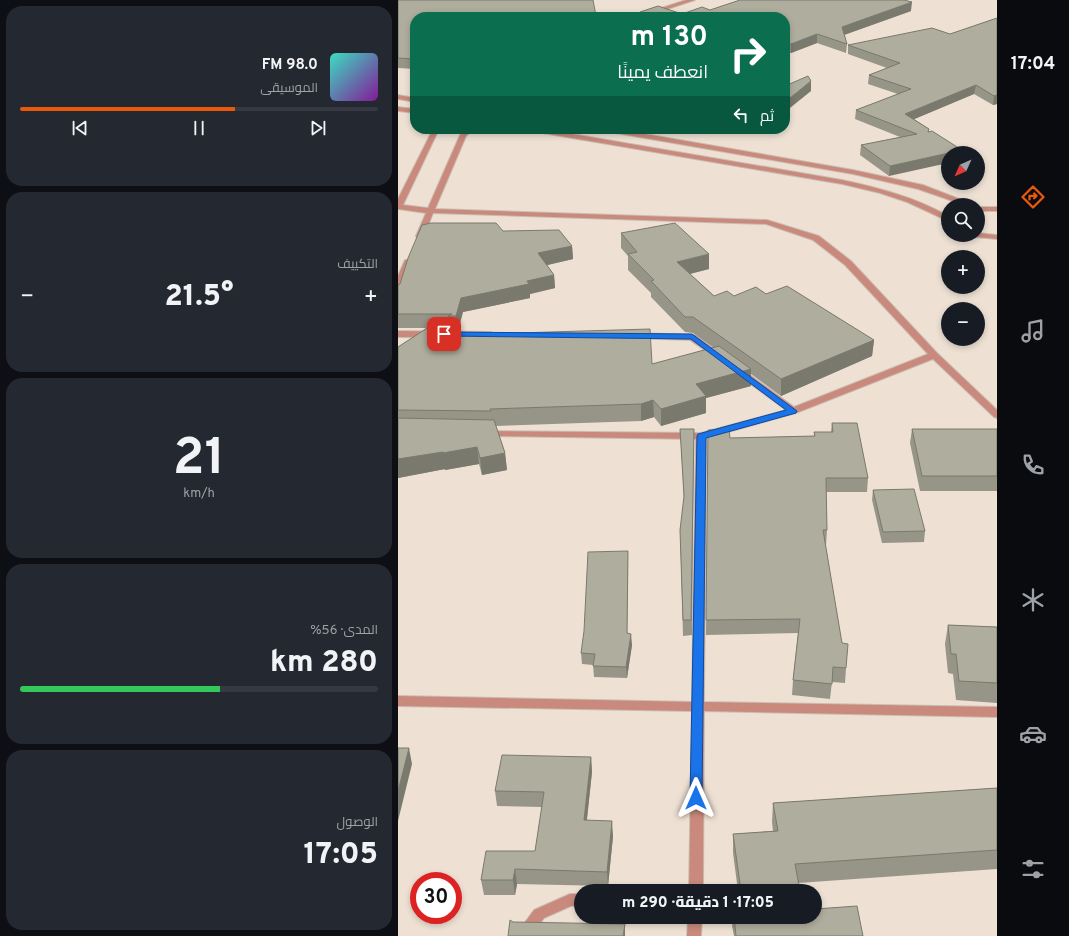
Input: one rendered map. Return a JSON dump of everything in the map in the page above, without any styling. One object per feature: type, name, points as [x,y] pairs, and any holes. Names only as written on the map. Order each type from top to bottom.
[{"type":"street","points":[[653,12],[692,0]]},
{"type":"street","points":[[398,97],[410,99]]},
{"type":"street","points":[[398,109],[410,110]]},
{"type":"street","points":[[434,134],[398,207],[431,211],[767,222],[816,238],[848,263],[934,355],[997,415]]},
{"type":"street","points":[[398,286],[464,134]]},
{"type":"street","points":[[560,134],[871,188],[924,206],[941,215]]},
{"type":"street","points":[[633,134],[853,172],[920,188],[950,198]]},
{"type":"street","points":[[985,208],[995,209]]},
{"type":"street","points":[[985,237],[997,237]]},
{"type":"street","points":[[988,237],[997,242]]},
{"type":"street","points":[[398,334],[501,335]]},
{"type":"street","points":[[629,336],[692,337],[793,411]]},
{"type":"street","points":[[478,432],[701,436],[793,411],[934,355]]},
{"type":"street","points":[[696,884],[701,436]]},
{"type":"street","points":[[398,701],[997,712]]},
{"type":"street","points":[[522,936],[539,914],[570,900],[574,900]]},
{"type":"street","points":[[694,936],[695,924]]},
{"type":"building","points":[[398,0],[593,0],[595,12],[410,12],[410,59],[398,58]]},
{"type":"building","points":[[740,0],[904,0],[912,2],[842,27],[847,44],[817,34],[790,44],[790,12],[688,12],[702,7],[710,10]]},
{"type":"building","points":[[658,6],[676,12],[640,12]]},
{"type":"building","points":[[997,18],[997,95],[994,96],[976,85],[905,114],[929,129],[928,132],[932,131],[956,146],[941,146],[941,155],[890,166],[861,145],[917,134],[856,110],[911,89],[869,75],[900,63],[848,45],[932,28],[950,34]]},
{"type":"building","points":[[808,76],[811,81],[790,98],[790,84]]},
{"type":"building","points":[[431,223],[496,223],[503,231],[559,230],[572,246],[538,253],[554,275],[527,281],[529,284],[461,298],[456,316],[448,316],[452,314],[398,314],[398,286],[400,284],[408,258],[422,225]]},
{"type":"building","points":[[675,223],[709,254],[677,262],[714,296],[727,291],[734,296],[756,287],[766,294],[787,286],[874,340],[781,379],[693,317],[685,317],[651,281],[654,280],[628,254],[637,252],[621,233]]},
{"type":"building","points":[[435,323],[453,323],[449,335],[650,329],[652,364],[719,346],[751,369],[696,384],[706,396],[661,409],[653,400],[641,404],[490,409],[491,411],[398,410],[398,347]]},
{"type":"building","points":[[398,418],[494,420],[505,453],[480,458],[477,447],[398,459]]},
{"type":"building","points":[[832,423],[857,423],[868,478],[826,478],[827,530],[823,530],[842,643],[848,644],[846,668],[833,667],[832,684],[793,680],[800,619],[706,620],[708,430],[729,429],[730,438],[815,436],[814,432],[833,432]]},
{"type":"building","points":[[680,429],[694,429],[691,620],[683,620],[680,530],[684,496]]},
{"type":"building","points":[[912,429],[997,429],[997,476],[922,476]]},
{"type":"building","points":[[914,489],[925,531],[883,532],[873,490]]},
{"type":"building","points":[[628,551],[627,633],[631,634],[626,667],[593,666],[595,654],[581,653],[584,631],[588,552]]},
{"type":"building","points":[[948,625],[997,627],[997,683],[959,681],[956,654],[951,654]]},
{"type":"building","points":[[398,748],[409,748],[398,791]]},
{"type":"building","points":[[502,755],[591,757],[584,820],[612,821],[607,872],[515,869],[513,880],[481,880],[486,851],[535,851],[544,792],[495,791]]},
{"type":"building","points":[[997,788],[997,850],[795,864],[799,884],[740,884],[733,834],[778,831],[773,803]]},
{"type":"building","points":[[857,906],[863,936],[736,936],[735,924],[822,924],[822,908]]},
{"type":"building","points":[[510,920],[513,922],[625,924],[623,936],[508,936]]},
{"type":"route","points":[[444,334],[692,337],[793,411],[701,436],[696,798]]}]
